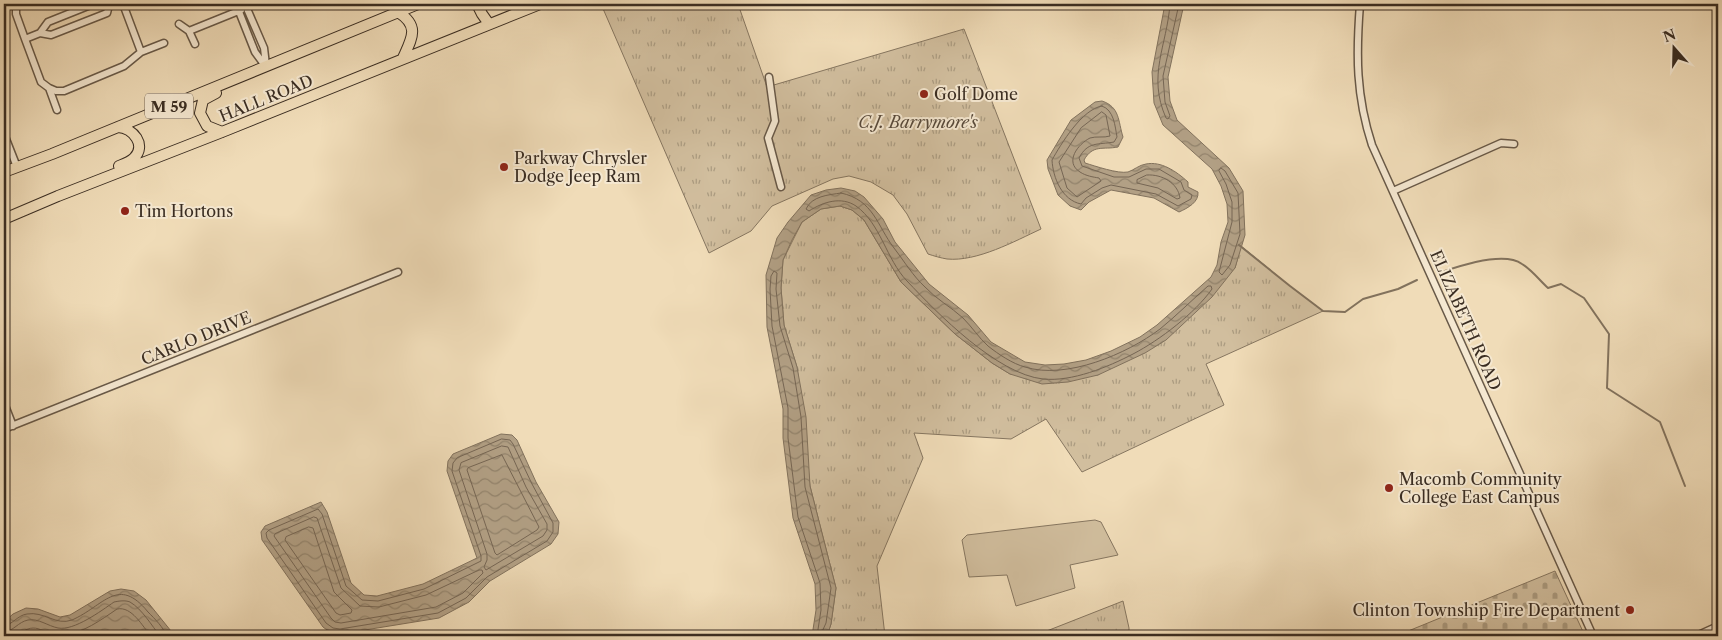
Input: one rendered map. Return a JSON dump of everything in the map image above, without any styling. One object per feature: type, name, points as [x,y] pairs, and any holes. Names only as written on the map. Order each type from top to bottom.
[{"type":"highway","name":"HALL ROAD","points":[[4,172],[418,4]]},
{"type":"highway","points":[[477,4],[489,24]]},
{"type":"highway","name":"HALL ROAD","points":[[4,220],[58,196],[540,4]]},
{"type":"highway","points":[[398,12],[409,20],[412,27],[412,36],[403,58]]},
{"type":"highway","points":[[222,132],[207,126],[202,119],[200,113],[203,100],[266,67]]},
{"type":"highway","points":[[58,196],[69,185],[131,161],[135,157],[139,145],[138,140],[131,130],[118,127]]},
{"type":"street","points":[[16,4],[16,14],[41,82],[56,91],[64,91],[124,66],[141,52],[164,43]]},
{"type":"street","points":[[40,33],[48,22],[93,4]]},
{"type":"street","points":[[25,39],[40,33],[51,34],[107,13],[109,5],[107,4]]},
{"type":"street","points":[[123,4],[141,52]]},
{"type":"street","points":[[236,4],[255,52],[266,67]]},
{"type":"street","name":"ELIZABETH ROAD","points":[[1360,4],[1357,59],[1360,98],[1372,145],[1593,636]]},
{"type":"street","points":[[190,31],[246,6],[264,48],[266,67]]},
{"type":"street","points":[[179,24],[190,31],[195,44]]},
{"type":"street","points":[[769,77],[775,121],[768,138],[781,187]]},
{"type":"street","points":[[49,88],[57,110]]},
{"type":"street","points":[[4,134],[17,167]]},
{"type":"street","points":[[1393,191],[1501,143],[1514,144]]},
{"type":"street","name":"CARLO DRIVE","points":[[4,430],[398,272]]},
{"type":"street","points":[[4,403],[13,426]]},
{"type":"street","points":[[1696,636],[1718,626]]},
{"type":"green space","name":"C.J. Barrymore's","points":[[601,4],[738,4],[767,87],[964,29],[1041,229],[1008,245],[983,254],[959,259],[938,257],[928,254],[907,214],[893,195],[871,182],[849,176],[833,179],[772,206],[751,231],[709,253]]},
{"type":"green space","points":[[840,206],[852,210],[864,220],[901,282],[955,334],[992,363],[1010,374],[1098,375],[1235,268],[1241,246],[1323,311],[1206,364],[1224,405],[1082,472],[1046,419],[1011,439],[914,433],[923,458],[877,566],[885,636],[827,636],[831,624],[836,588],[810,486],[797,367],[784,325],[781,288],[783,260],[802,222],[821,209]]},
{"type":"green space","points":[[1095,520],[1101,522],[1118,555],[1070,565],[1075,588],[1016,606],[1007,575],[969,577],[962,540],[967,535]]},
{"type":"green space","points":[[1555,571],[1585,636],[1396,636]]},
{"type":"green space","points":[[1123,601],[1129,636],[1034,636]]},
{"type":"water","points":[[1165,4],[1184,4],[1168,77],[1170,101],[1177,120],[1229,168],[1243,191],[1245,235],[1235,268],[1212,297],[1166,340],[1145,353],[1098,375],[1068,382],[1042,384],[1010,374],[992,363],[955,334],[901,282],[864,220],[852,210],[840,206],[821,209],[802,222],[783,260],[781,288],[784,325],[797,367],[806,417],[810,486],[836,588],[831,624],[827,636],[812,636],[816,610],[815,584],[793,518],[783,438],[783,409],[767,327],[766,275],[777,238],[811,195],[841,188],[855,191],[864,197],[883,219],[895,242],[929,284],[968,315],[991,342],[1025,362],[1045,365],[1086,360],[1111,351],[1140,337],[1157,325],[1211,277],[1217,265],[1221,242],[1228,222],[1227,204],[1221,186],[1212,169],[1163,125],[1154,103],[1152,72]]},
{"type":"water","points":[[1102,101],[1115,111],[1123,137],[1118,147],[1091,152],[1084,160],[1085,163],[1118,172],[1128,172],[1141,165],[1152,163],[1163,165],[1188,182],[1188,187],[1198,192],[1197,199],[1186,209],[1179,212],[1154,198],[1111,190],[1089,202],[1081,210],[1070,206],[1058,195],[1048,169],[1047,160],[1071,120],[1095,102]]},
{"type":"water","points":[[501,434],[512,435],[517,440],[536,482],[559,522],[558,534],[551,544],[490,581],[469,602],[439,618],[340,634],[331,633],[323,627],[262,540],[261,532],[265,526],[321,502],[327,512],[351,583],[364,595],[377,596],[423,584],[477,558],[447,471],[448,461],[453,454]]},
{"type":"water","points":[[121,589],[134,591],[146,600],[173,636],[4,636],[4,622],[13,614],[26,608],[38,609],[60,617],[70,615],[110,591]]},
{"type":"waterway","points":[[1239,245],[1323,311],[1345,312],[1363,299],[1398,289],[1417,280]]},
{"type":"waterway","points":[[1442,272],[1483,260],[1514,260],[1529,269],[1548,288],[1561,284],[1584,298],[1609,334],[1607,388],[1660,422],[1685,486]]},
{"type":"place","name":"Golf Dome","points":[[924,94]]},
{"type":"place","name":"Parkway Chrysler Dodge Jeep Ram","points":[[504,167]]},
{"type":"place","name":"Tim Hortons","points":[[125,211]]},
{"type":"place","name":"Macomb Community College East Campus","points":[[1389,488]]},
{"type":"place","name":"Clinton Township Fire Department","points":[[1630,610]]}]
